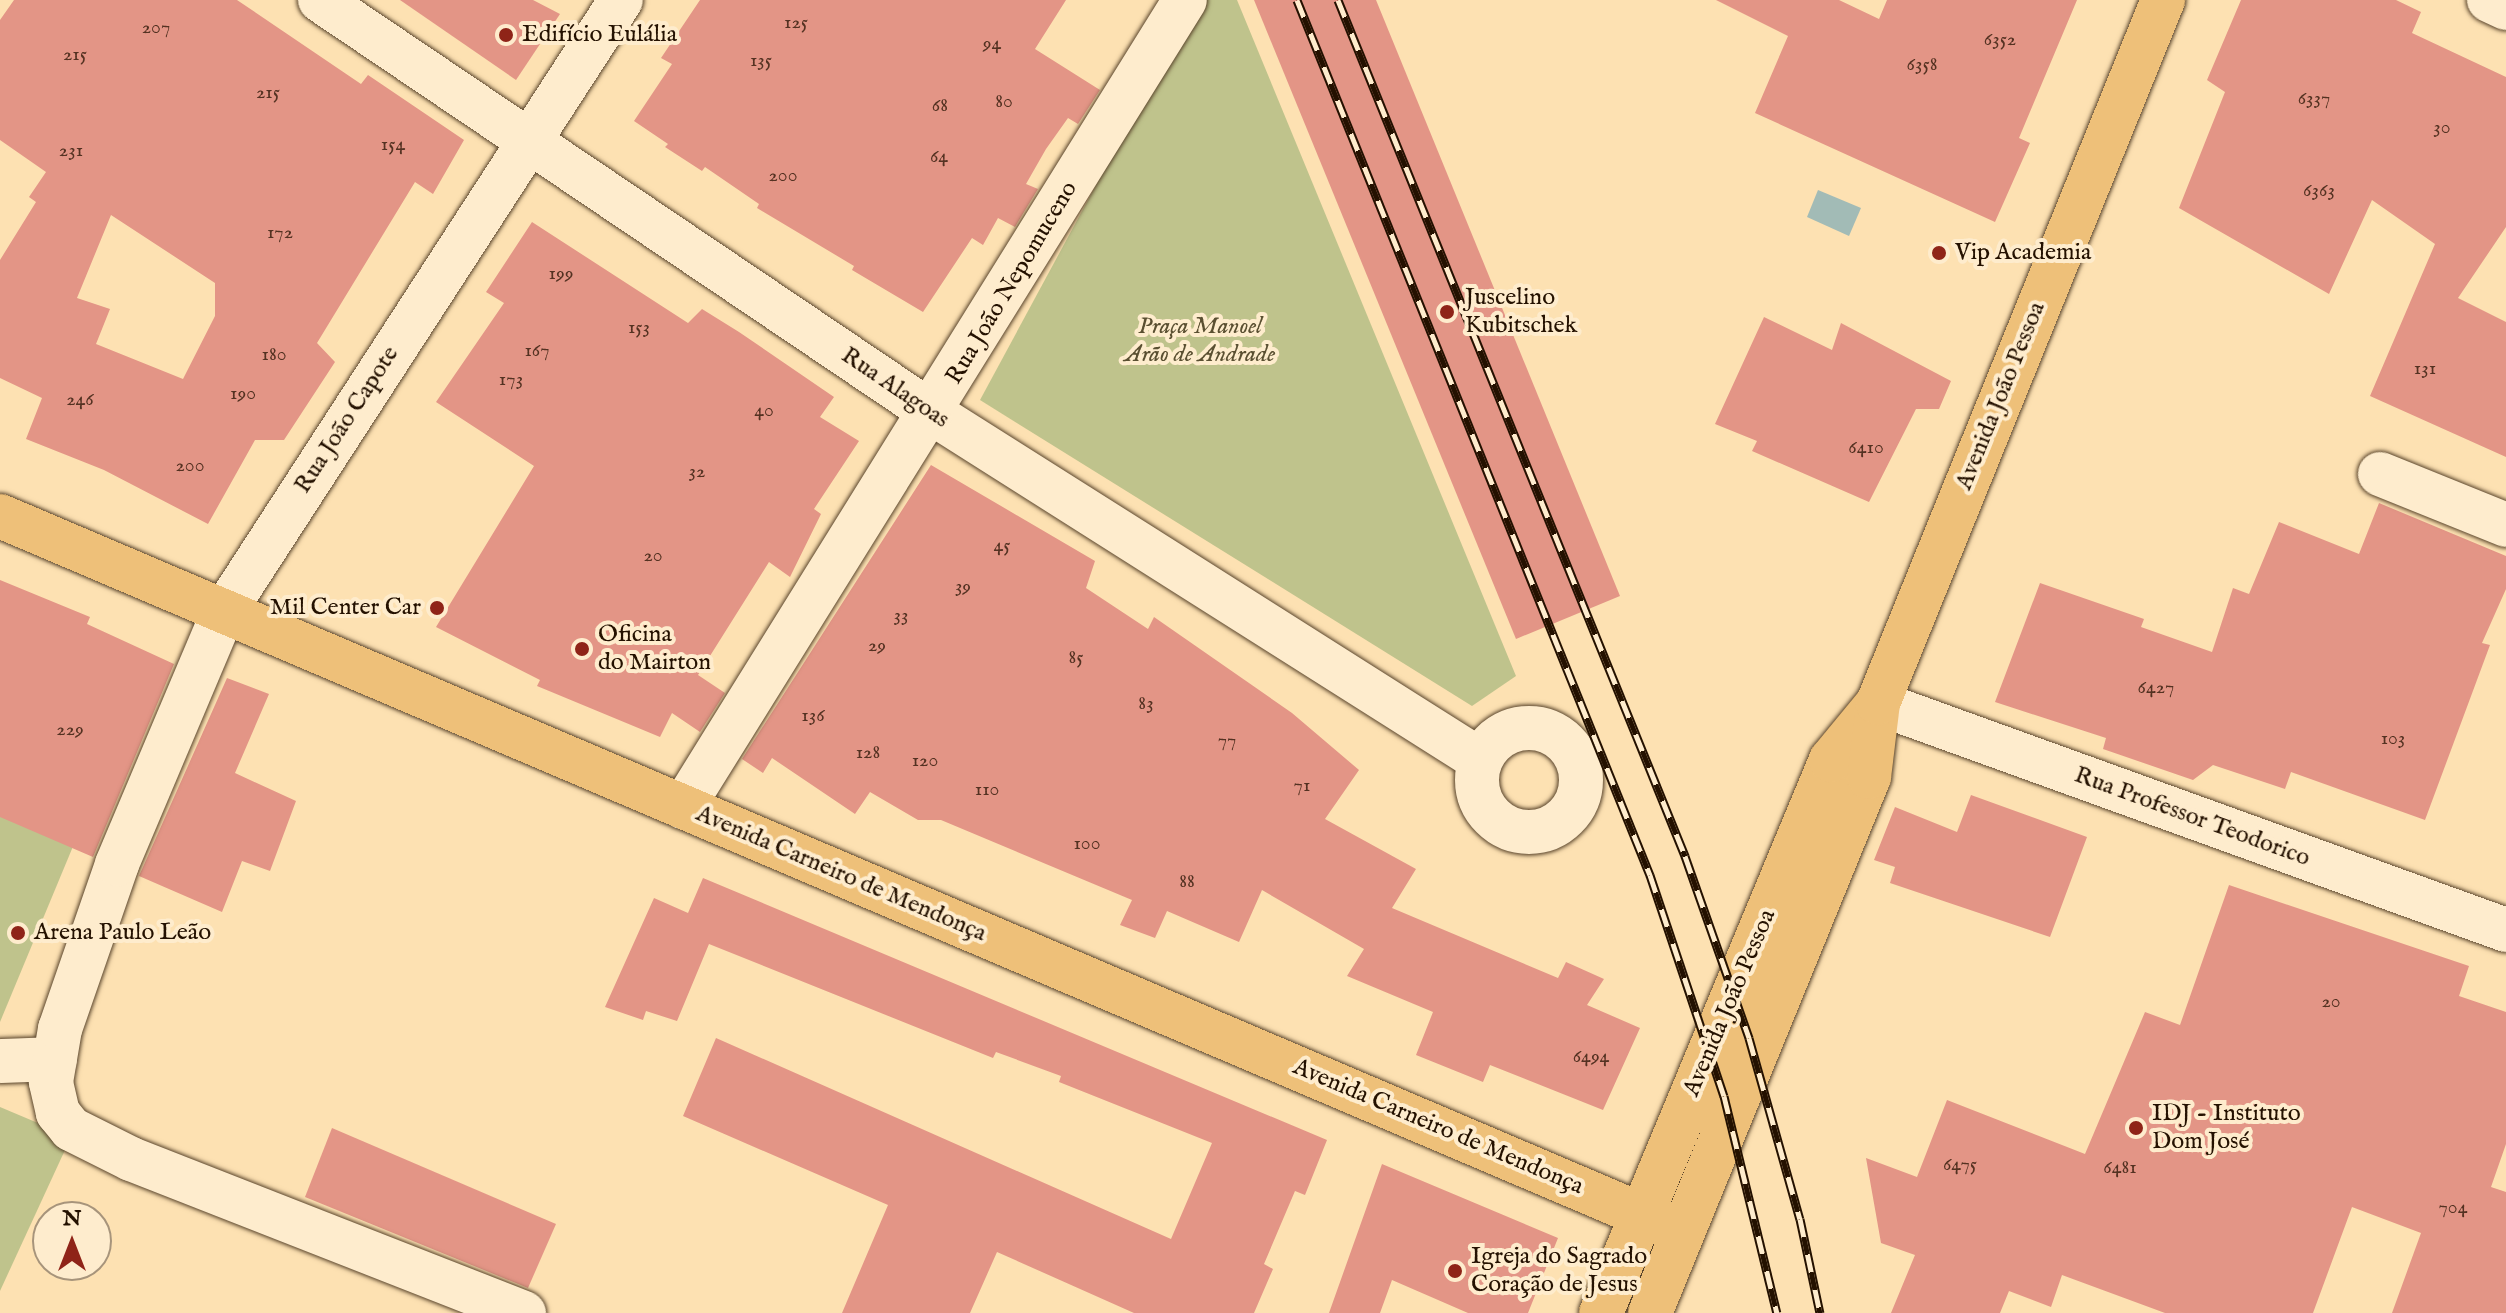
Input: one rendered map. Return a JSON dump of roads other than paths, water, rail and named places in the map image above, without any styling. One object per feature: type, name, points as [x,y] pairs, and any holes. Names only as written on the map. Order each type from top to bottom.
[{"type":"main road","name":"Avenida João Pessoa","points":[[1650,1313],[1869,777],[1878,703],[2163,0]]},
{"type":"main road","name":"Avenida Carneiro de Mendonça","points":[[0,516],[222,615],[683,807],[1682,1232]]},
{"type":"main road","name":"Avenida João Pessoa","points":[[1601,1313],[1831,760],[1878,703]]},
{"type":"street","name":"Rua Alagoas","points":[[320,0],[932,413],[1480,760]]},
{"type":"street","name":"Rua João Capote","points":[[524,1313],[131,1159],[71,1129],[51,1096],[60,1029],[117,864],[222,615],[528,138],[621,0]]},
{"type":"street","name":"Rua João Nepomuceno","points":[[683,807],[803,608],[932,413],[1185,0]]},
{"type":"street","points":[[2489,0],[2506,8]]},
{"type":"street","points":[[2380,474],[2506,525]]},
{"type":"street","name":"Rua Professor Teodorico","points":[[1878,703],[2506,930]]},
{"type":"street","points":[[0,1061],[55,1059]]},
{"type":"water","points":[[1818,190],[1861,208],[1849,236],[1807,217]]},
{"type":"railway","points":[[1297,0],[1650,875],[1724,1096],[1777,1313]]},
{"type":"railway","points":[[1338,0],[1685,856],[1749,1038],[1800,1219],[1820,1313]]},
{"type":"place","name":"Edifício Eulália","points":[[506,35]]},
{"type":"place","name":"Vip Academia","points":[[1939,253]]},
{"type":"place","name":"Juscelino Kubitschek","points":[[1447,312]]},
{"type":"place","name":"Mil Center Car","points":[[437,608]]},
{"type":"place","name":"Oficina do Mairton","points":[[582,649]]},
{"type":"place","name":"Arena Paulo Leão","points":[[18,933]]},
{"type":"place","name":"IDJ - Instituto Dom José","points":[[2136,1128]]},
{"type":"place","name":"Igreja do Sagrado Coração de Jesus","points":[[1455,1271]]},
{"type":"park label","name":"Praça Manoel Arão de Andrade","points":[[1200,341]]}]
